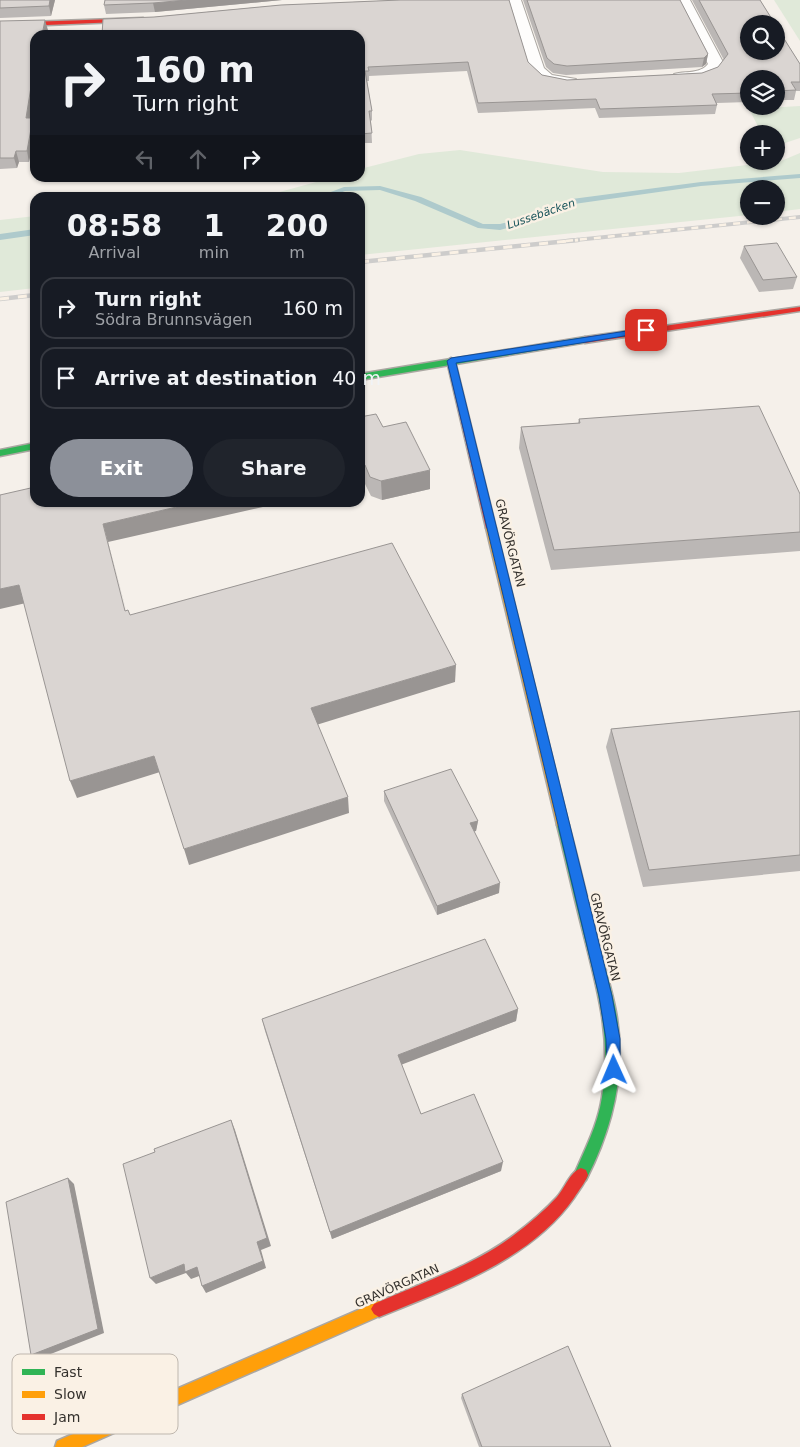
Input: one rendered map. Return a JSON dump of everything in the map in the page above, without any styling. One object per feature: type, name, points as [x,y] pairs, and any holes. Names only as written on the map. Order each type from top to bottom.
[{"type":"street","points":[[514,0],[540,75],[556,81],[585,82]]},
{"type":"street","points":[[668,77],[700,75],[709,72],[716,64],[683,0]]},
{"type":"street","points":[[0,25],[155,19]]},
{"type":"street","points":[[365,376],[451,361],[800,309]]},
{"type":"street","name":"GRAVÖRGATAN","points":[[178,1397],[493,1259],[520,1243],[547,1218],[569,1192],[584,1170],[606,1124],[614,1060],[610,1018],[451,361]]},
{"type":"street","points":[[0,453],[30,447]]},
{"type":"street","name":"GRAVÖRGATAN","points":[[63,1447],[93,1434]]},
{"type":"green space","points":[[774,0],[800,0],[800,41],[785,15]]},
{"type":"green space","points":[[800,106],[800,138],[785,143],[785,125],[757,125],[752,115],[785,115],[785,107]]},
{"type":"green space","points":[[460,150],[603,172],[679,173],[740,166],[740,170],[785,170],[785,159],[800,153],[800,209],[785,211],[785,180],[740,180],[740,216],[365,254],[365,192],[279,192],[316,182],[365,182],[365,168],[419,154]]},
{"type":"green space","points":[[30,217],[30,289],[0,292],[0,220]]},
{"type":"building","points":[[0,0],[50,0],[49,6],[0,8]]},
{"type":"building","points":[[105,0],[187,0],[104,5]]},
{"type":"building","points":[[400,0],[509,0],[528,62],[542,75],[567,80],[702,73],[718,67],[728,54],[699,0],[760,0],[769,15],[740,15],[740,60],[785,60],[785,40],[800,64],[800,82],[791,82],[796,90],[785,91],[785,70],[740,70],[740,93],[712,94],[717,105],[600,109],[596,99],[478,103],[468,62],[368,67],[369,71],[365,71],[365,30],[102,30],[103,19],[154,17],[281,5]]},
{"type":"building","points":[[527,0],[680,0],[708,54],[704,58],[567,66],[554,64],[547,58]]},
{"type":"building","points":[[45,20],[43,30],[30,30],[30,93],[26,118],[30,118],[30,134],[27,151],[16,151],[14,158],[0,158],[0,21]]},
{"type":"building","points":[[365,71],[372,111],[369,111],[372,133],[365,134]]},
{"type":"building","points":[[777,243],[797,277],[763,280],[744,246]]},
{"type":"building","points":[[759,406],[800,494],[800,532],[554,550],[521,427],[580,423],[579,419]]},
{"type":"building","points":[[376,414],[383,427],[406,422],[430,470],[381,481],[370,477],[365,465],[365,416]]},
{"type":"building","points":[[30,488],[30,507],[176,507],[103,524],[125,611],[128,610],[130,615],[392,543],[456,665],[311,708],[348,797],[184,849],[154,756],[70,781],[19,585],[0,589],[0,495]]},
{"type":"building","points":[[800,711],[800,855],[649,870],[611,729]]},
{"type":"building","points":[[451,769],[478,821],[470,823],[500,883],[437,906],[384,791]]},
{"type":"building","points":[[485,939],[518,1009],[398,1055],[421,1114],[474,1094],[503,1162],[330,1232],[262,1019]]},
{"type":"building","points":[[231,1120],[267,1238],[257,1242],[263,1261],[202,1286],[197,1267],[185,1272],[184,1264],[150,1278],[123,1164],[155,1152],[154,1149]]},
{"type":"building","points":[[68,1178],[98,1329],[31,1354],[6,1202]]},
{"type":"building","points":[[568,1346],[611,1447],[482,1447],[462,1394]]},
{"type":"waterway","name":"Lussebäcken","points":[[336,192],[344,189],[380,188],[418,199],[481,226],[500,227],[526,220],[572,202],[701,184],[800,176]]},
{"type":"waterway","name":"Lussebäcken","points":[[0,237],[30,233]]},
{"type":"railway","points":[[566,241],[800,217]]},
{"type":"railway","points":[[365,261],[578,240]]},
{"type":"railway","points":[[0,299],[30,296]]},
{"type":"traffic: fast","points":[[365,376],[585,340]]},
{"type":"traffic: fast","points":[[0,453],[30,447]]},
{"type":"traffic: fast","points":[[563,825],[606,998],[612,1037],[613,1058],[609,1099],[598,1138],[581,1175]]},
{"type":"traffic: slow","points":[[491,528],[563,825]]},
{"type":"traffic: slow","points":[[178,1397],[379,1309]]},
{"type":"traffic: slow","points":[[63,1447],[93,1434]]},
{"type":"traffic: jam","points":[[0,25],[141,19]]},
{"type":"traffic: jam","points":[[585,340],[800,309]]},
{"type":"traffic: jam","points":[[451,361],[491,528]]},
{"type":"traffic: jam","points":[[379,1309],[464,1272],[492,1258],[517,1242],[541,1223],[563,1201],[581,1175]]},
{"type":"route","points":[[614,1070],[613,1039],[606,996],[451,361],[646,330]]}]
